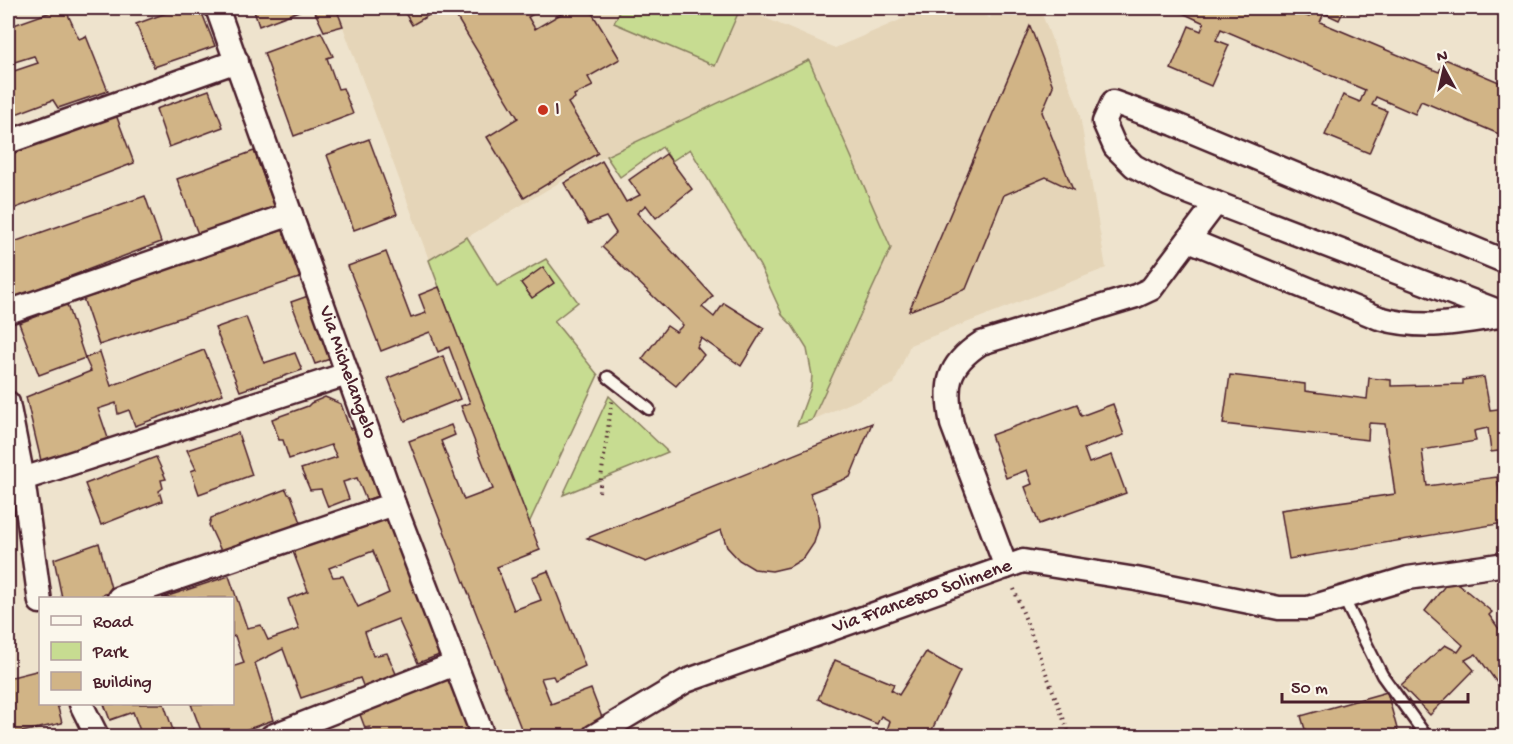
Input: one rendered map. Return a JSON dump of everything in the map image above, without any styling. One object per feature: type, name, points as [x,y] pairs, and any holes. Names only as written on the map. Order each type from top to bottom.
[{"type":"street","name":"Via Michelangelo","points":[[218,8],[394,504],[483,736]]},
{"type":"street","points":[[8,142],[237,61]]},
{"type":"street","points":[[1506,262],[1174,124],[1113,102],[1104,122],[1115,147],[1134,166],[1169,185],[1506,314]]},
{"type":"street","points":[[1006,567],[952,424],[949,385],[954,366],[965,353],[981,343],[1136,296],[1151,289],[1216,203]]},
{"type":"street","points":[[8,312],[291,214]]},
{"type":"street","points":[[1189,240],[1379,318],[1395,322],[1435,326],[1506,314]]},
{"type":"street","points":[[23,479],[347,374]]},
{"type":"street","points":[[8,403],[23,479],[39,597]]},
{"type":"street","points":[[122,597],[394,504]]},
{"type":"street","name":"Via Francesco Solimene","points":[[594,736],[686,681],[1023,561],[1136,579],[1279,608],[1308,608],[1408,578],[1506,564]]},
{"type":"street","points":[[272,736],[455,664]]},
{"type":"street","points":[[81,705],[90,735]]},
{"type":"lane","points":[[612,380],[649,409]]},
{"type":"lane","points":[[1343,597],[1382,675],[1426,736]]},
{"type":"path","points":[[599,492],[612,380]]},
{"type":"path","points":[[1006,567],[1070,736]]},
{"type":"shaded area","points":[[336,8],[742,8],[835,48],[928,8],[968,8],[990,18],[993,10],[997,8],[1010,8],[1016,17],[1040,9],[1079,110],[1106,268],[910,345],[894,384],[812,420],[890,248],[809,61],[592,163],[429,260]]},
{"type":"green space","points":[[621,8],[730,8],[739,11],[715,66],[614,23]]},
{"type":"green space","points":[[809,60],[891,248],[812,420],[797,425],[811,387],[812,375],[807,349],[792,325],[783,316],[760,266],[690,149],[672,161],[662,147],[620,177],[606,156]]},
{"type":"green space","points":[[467,237],[497,286],[546,259],[578,302],[554,321],[598,375],[528,525],[429,260]]},
{"type":"green space","points":[[609,396],[668,452],[563,495]]},
{"type":"building","points":[[65,8],[79,39],[86,36],[108,91],[58,108],[53,100],[8,117],[8,73],[38,63],[34,56],[8,64],[8,27]]},
{"type":"building","points":[[180,8],[200,8],[215,46],[154,67],[136,24]]},
{"type":"building","points":[[253,8],[307,8],[259,26]]},
{"type":"building","points":[[313,8],[336,8],[343,26],[324,31]]},
{"type":"building","points":[[402,8],[441,8],[412,25]]},
{"type":"building","name":"I","points":[[451,8],[545,8],[528,17],[535,29],[571,8],[589,8],[620,59],[588,77],[593,86],[574,95],[575,98],[568,103],[598,153],[524,198],[487,137],[518,118]]},
{"type":"building","points":[[1172,8],[1287,8],[1309,17],[1313,9],[1310,8],[1345,8],[1339,20],[1324,13],[1320,22],[1439,72],[1445,59],[1506,85],[1506,137],[1421,101],[1415,114],[1376,97],[1372,105],[1387,111],[1369,153],[1325,135],[1343,95],[1360,102],[1365,90],[1221,29],[1216,40],[1229,45],[1211,86],[1171,69],[1189,26],[1201,31],[1204,23]]},
{"type":"building","points":[[1030,26],[1053,86],[1042,112],[1073,190],[1046,177],[1004,195],[966,289],[909,311]]},
{"type":"building","points":[[321,32],[333,56],[327,58],[338,89],[343,88],[353,114],[294,136],[264,53]]},
{"type":"building","points":[[209,90],[223,127],[169,147],[156,109]]},
{"type":"building","points":[[115,112],[134,163],[8,211],[8,154]]},
{"type":"building","points":[[369,139],[397,214],[354,230],[327,155]]},
{"type":"building","points":[[254,151],[275,207],[198,234],[177,179]]},
{"type":"building","points":[[666,154],[692,189],[656,218],[646,205],[637,213],[713,296],[702,307],[714,317],[724,303],[764,328],[741,366],[701,338],[697,347],[704,355],[676,386],[642,359],[667,326],[676,332],[683,325],[602,247],[616,233],[606,217],[588,224],[564,183],[602,161],[626,202],[640,195],[629,180]]},
{"type":"building","points":[[145,196],[161,242],[8,300],[8,244]]},
{"type":"building","points":[[283,230],[302,277],[99,345],[83,298],[96,295],[95,292]]},
{"type":"building","points":[[386,252],[411,318],[426,313],[419,295],[439,287],[540,550],[497,567],[514,610],[541,600],[532,577],[548,571],[585,666],[555,680],[553,676],[541,678],[551,704],[591,689],[606,728],[583,736],[524,736],[409,441],[451,425],[455,435],[441,441],[464,500],[493,489],[461,406],[470,403],[449,347],[438,352],[430,332],[381,351],[348,266]]},
{"type":"building","points":[[543,267],[554,283],[532,298],[521,283]]},
{"type":"building","points":[[311,295],[336,357],[315,364],[291,302]]},
{"type":"building","points":[[66,302],[85,358],[39,375],[19,323],[38,316],[37,311]]},
{"type":"building","points":[[246,317],[264,363],[295,353],[302,370],[240,391],[215,328]]},
{"type":"building","points":[[204,350],[223,394],[135,426],[129,410],[118,414],[116,403],[98,409],[109,441],[42,465],[26,397],[91,371],[85,358],[100,352],[111,386]]},
{"type":"building","points":[[443,356],[460,399],[405,421],[388,378]]},
{"type":"building","points":[[1230,375],[1305,384],[1305,391],[1367,399],[1369,378],[1391,380],[1391,386],[1463,384],[1463,380],[1484,377],[1490,410],[1506,408],[1506,450],[1491,452],[1488,428],[1474,431],[1476,441],[1422,450],[1427,486],[1497,477],[1504,523],[1289,559],[1281,510],[1395,494],[1385,424],[1369,423],[1368,440],[1223,424]]},
{"type":"building","points":[[325,397],[341,404],[350,429],[354,428],[360,449],[368,448],[387,493],[366,500],[357,478],[343,482],[349,499],[328,507],[321,489],[310,490],[301,469],[337,457],[331,445],[289,459],[283,440],[279,440],[272,419]]},
{"type":"building","points":[[1077,404],[1081,416],[1113,404],[1124,435],[1084,449],[1089,463],[1112,455],[1126,493],[1039,524],[1025,487],[1032,484],[1027,470],[1006,478],[991,435]]},
{"type":"building","points":[[872,423],[850,477],[810,493],[817,509],[819,526],[814,543],[804,558],[789,567],[772,571],[754,569],[739,560],[727,547],[721,530],[646,562],[587,538]]},
{"type":"building","points":[[238,433],[252,475],[199,494],[191,471],[196,469],[187,450]]},
{"type":"building","points":[[156,457],[166,479],[161,480],[163,488],[159,491],[162,501],[101,525],[85,484]]},
{"type":"building","points":[[286,489],[291,495],[303,528],[223,555],[209,525],[211,518]]},
{"type":"building","points":[[394,512],[442,654],[418,663],[398,619],[365,632],[373,656],[387,653],[397,676],[364,688],[360,678],[301,698],[283,649],[255,663],[273,720],[229,736],[203,736],[191,705],[234,705],[234,666],[244,663],[234,636],[234,597],[165,597],[229,576],[247,628],[261,625],[268,640],[299,629],[288,599],[308,591],[292,549]],"holes":[[[373,551],[389,593],[358,607],[343,576],[333,577],[329,568]]]},
{"type":"building","points":[[99,543],[112,592],[102,595],[103,597],[62,597],[54,559]]},
{"type":"building","points":[[1451,578],[1492,612],[1489,615],[1502,633],[1506,631],[1506,695],[1476,654],[1465,660],[1474,670],[1430,715],[1401,685],[1445,645],[1458,652],[1463,645],[1425,611]]},
{"type":"building","points":[[926,652],[960,671],[929,736],[885,736],[890,721],[881,716],[877,724],[818,699],[835,660],[894,684],[891,690],[899,695]]},
{"type":"building","points":[[39,670],[39,705],[57,705],[62,723],[8,735],[8,678]]},
{"type":"building","points":[[456,675],[472,736],[374,736],[370,727],[365,728],[359,712]]},
{"type":"building","points":[[1387,692],[1399,736],[1307,736],[1301,716]]},
{"type":"building","points":[[104,705],[164,705],[175,736],[142,736],[133,712],[110,720]]},
{"type":"building","points":[[325,723],[330,736],[291,736]]},
{"type":"place","name":"I","points":[[543,110]]}]
